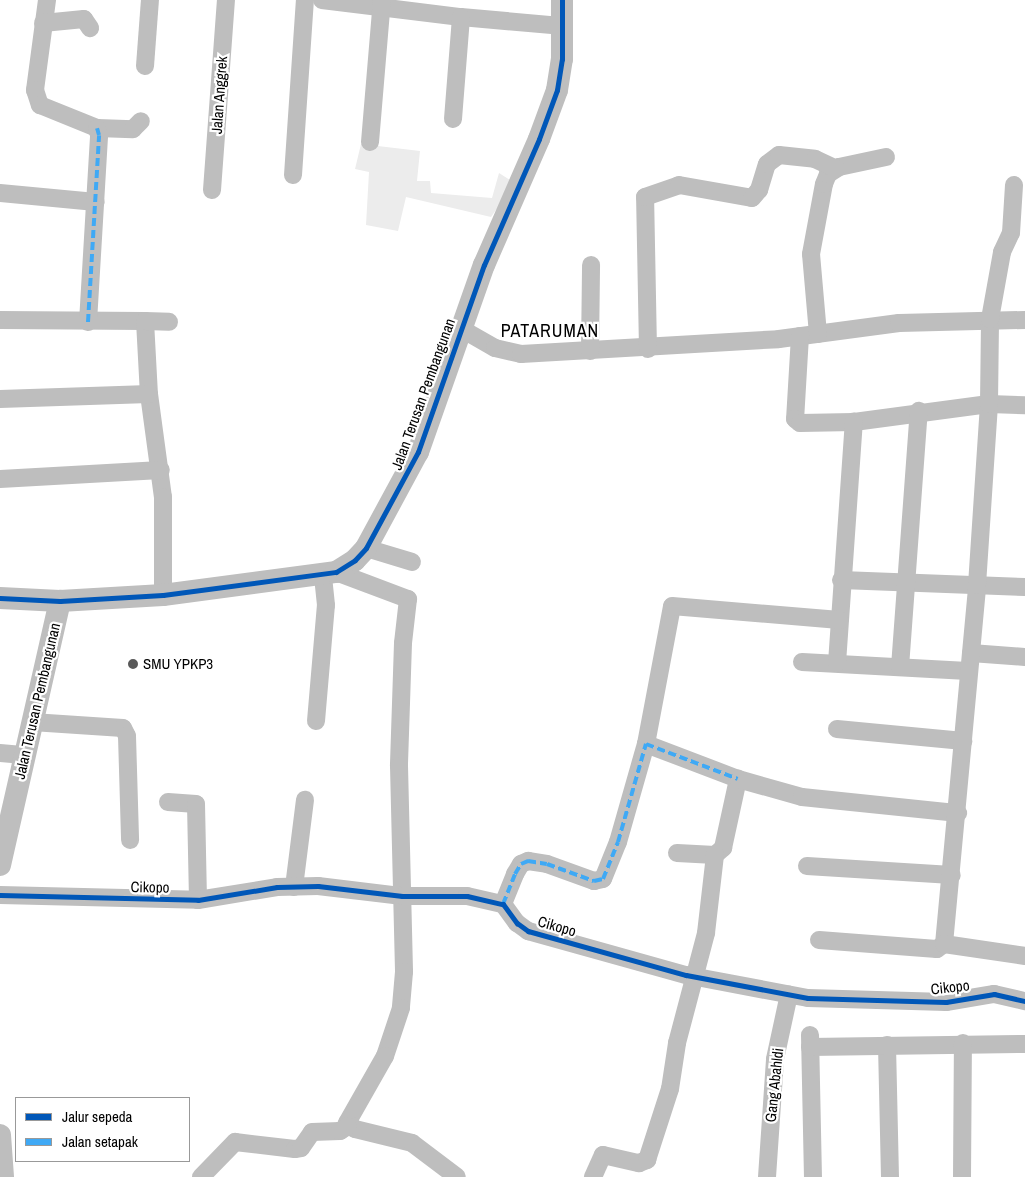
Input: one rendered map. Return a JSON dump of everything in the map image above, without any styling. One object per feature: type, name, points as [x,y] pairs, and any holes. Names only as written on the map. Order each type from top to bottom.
[{"type":"street","points":[[47,0],[36,98],[44,108],[97,128],[133,129],[141,121]]},
{"type":"street","points":[[146,66],[150,0]]},
{"type":"street","name":"Jalan Anggrek","points":[[212,190],[226,0]]},
{"type":"street","points":[[293,176],[305,0]]},
{"type":"street","points":[[322,0],[382,4],[461,17],[561,26]]},
{"type":"street","name":"Jalan Terusan Pembangunan","points":[[0,865],[4,829],[25,755],[60,601],[163,595],[330,574],[366,548],[418,452],[460,328],[556,90],[562,59],[562,0]]},
{"type":"street","points":[[370,142],[382,4]]},
{"type":"street","points":[[453,119],[461,17]]},
{"type":"street","points":[[43,23],[84,19],[90,28]]},
{"type":"street","points":[[88,322],[100,135],[97,128]]},
{"type":"street","points":[[648,348],[645,197],[679,185],[752,198],[759,190],[767,164],[779,155],[815,160],[836,169]]},
{"type":"street","points":[[818,334],[810,254],[824,184],[828,174],[836,169],[886,157]]},
{"type":"street","points":[[944,944],[958,813],[968,671],[977,585],[989,404],[990,319],[1002,252],[1011,233],[1014,186]]},
{"type":"street","points":[[0,193],[96,202]]},
{"type":"street","points":[[590,351],[591,265]]},
{"type":"street","points":[[460,328],[495,348],[521,354],[648,348],[800,336],[899,323],[990,319],[1025,320]]},
{"type":"street","points":[[0,320],[169,322]]},
{"type":"street","points":[[146,321],[149,394],[161,470],[163,595]]},
{"type":"street","points":[[800,336],[794,419],[804,424],[854,422],[919,411],[989,404],[1025,405]]},
{"type":"street","points":[[0,399],[149,394]]},
{"type":"street","points":[[900,667],[908,584],[919,411]]},
{"type":"street","points":[[837,663],[841,580],[854,422]]},
{"type":"street","points":[[0,479],[161,470]]},
{"type":"street","points":[[366,548],[412,562]]},
{"type":"street","points":[[316,722],[330,574],[408,599],[403,644],[399,766],[404,972],[401,1008],[385,1056],[348,1118],[348,1126]]},
{"type":"street","points":[[841,580],[1025,587]]},
{"type":"street","points":[[0,598],[60,601]]},
{"type":"street","points":[[503,904],[515,874],[521,864],[528,861],[547,864],[594,881],[603,879],[618,842],[646,744],[672,606],[839,620]]},
{"type":"street","points":[[971,653],[1025,657]]},
{"type":"street","points":[[802,662],[968,671]]},
{"type":"street","points":[[32,722],[123,728],[126,736],[130,840]]},
{"type":"street","points":[[837,729],[963,741]]},
{"type":"street","points":[[646,744],[738,779],[802,797],[958,813]]},
{"type":"street","points":[[0,753],[25,755]]},
{"type":"street","points":[[593,1177],[602,1155],[639,1163],[647,1160],[670,1089],[693,977],[710,908],[715,855],[726,840],[738,779]]},
{"type":"street","points":[[294,887],[305,800]]},
{"type":"street","points":[[168,802],[196,804],[198,900]]},
{"type":"street","points":[[678,853],[715,855]]},
{"type":"street","points":[[807,866],[952,875]]},
{"type":"street","name":"Cikopo","points":[[0,895],[198,900],[294,887],[318,886],[402,896],[467,896],[503,904],[517,923],[528,930],[693,977],[789,994],[946,1002],[1003,994],[1025,1001]]},
{"type":"street","points":[[819,940],[936,949],[944,944],[1025,956]]},
{"type":"street","name":"Gang Abahldi","points":[[766,1177],[775,1059],[789,994]]},
{"type":"street","points":[[813,1177],[810,1041],[887,1045],[1025,1044]]},
{"type":"street","points":[[962,1177],[963,1043]]},
{"type":"street","points":[[887,1045],[890,1177]]},
{"type":"street","points":[[201,1177],[230,1144],[239,1142],[295,1149],[301,1148],[312,1132],[340,1132],[348,1126]]},
{"type":"street","points":[[348,1126],[412,1143],[457,1177]]},
{"type":"street","points":[[0,1135],[3,1177]]},
{"type":"shaded area","points":[[361,144],[420,151],[417,181],[430,181],[431,193],[492,198],[499,173],[515,183],[491,217],[406,197],[398,231],[366,225],[369,172],[355,169]]},
{"type":"marked path","points":[[88,322],[99,135],[97,128]]},
{"type":"marked path","points":[[503,904],[515,874],[521,864],[528,861],[547,864],[594,881],[603,879],[618,842],[646,744],[738,779]]},
{"type":"cycle path","points":[[0,598],[60,601],[163,595],[336,572],[355,560],[366,548],[418,452],[484,265],[539,139],[557,90],[562,59],[562,0]]},
{"type":"cycle path","points":[[0,895],[198,900],[277,887],[318,886],[402,896],[467,896],[503,904],[517,923],[528,931],[686,975],[808,998],[946,1002],[994,994],[1025,1001]]},
{"type":"place","name":"SMU YPKP3","points":[[133,664]]},
{"type":"district","name":"PATARUMAN","points":[[550,331]]}]
